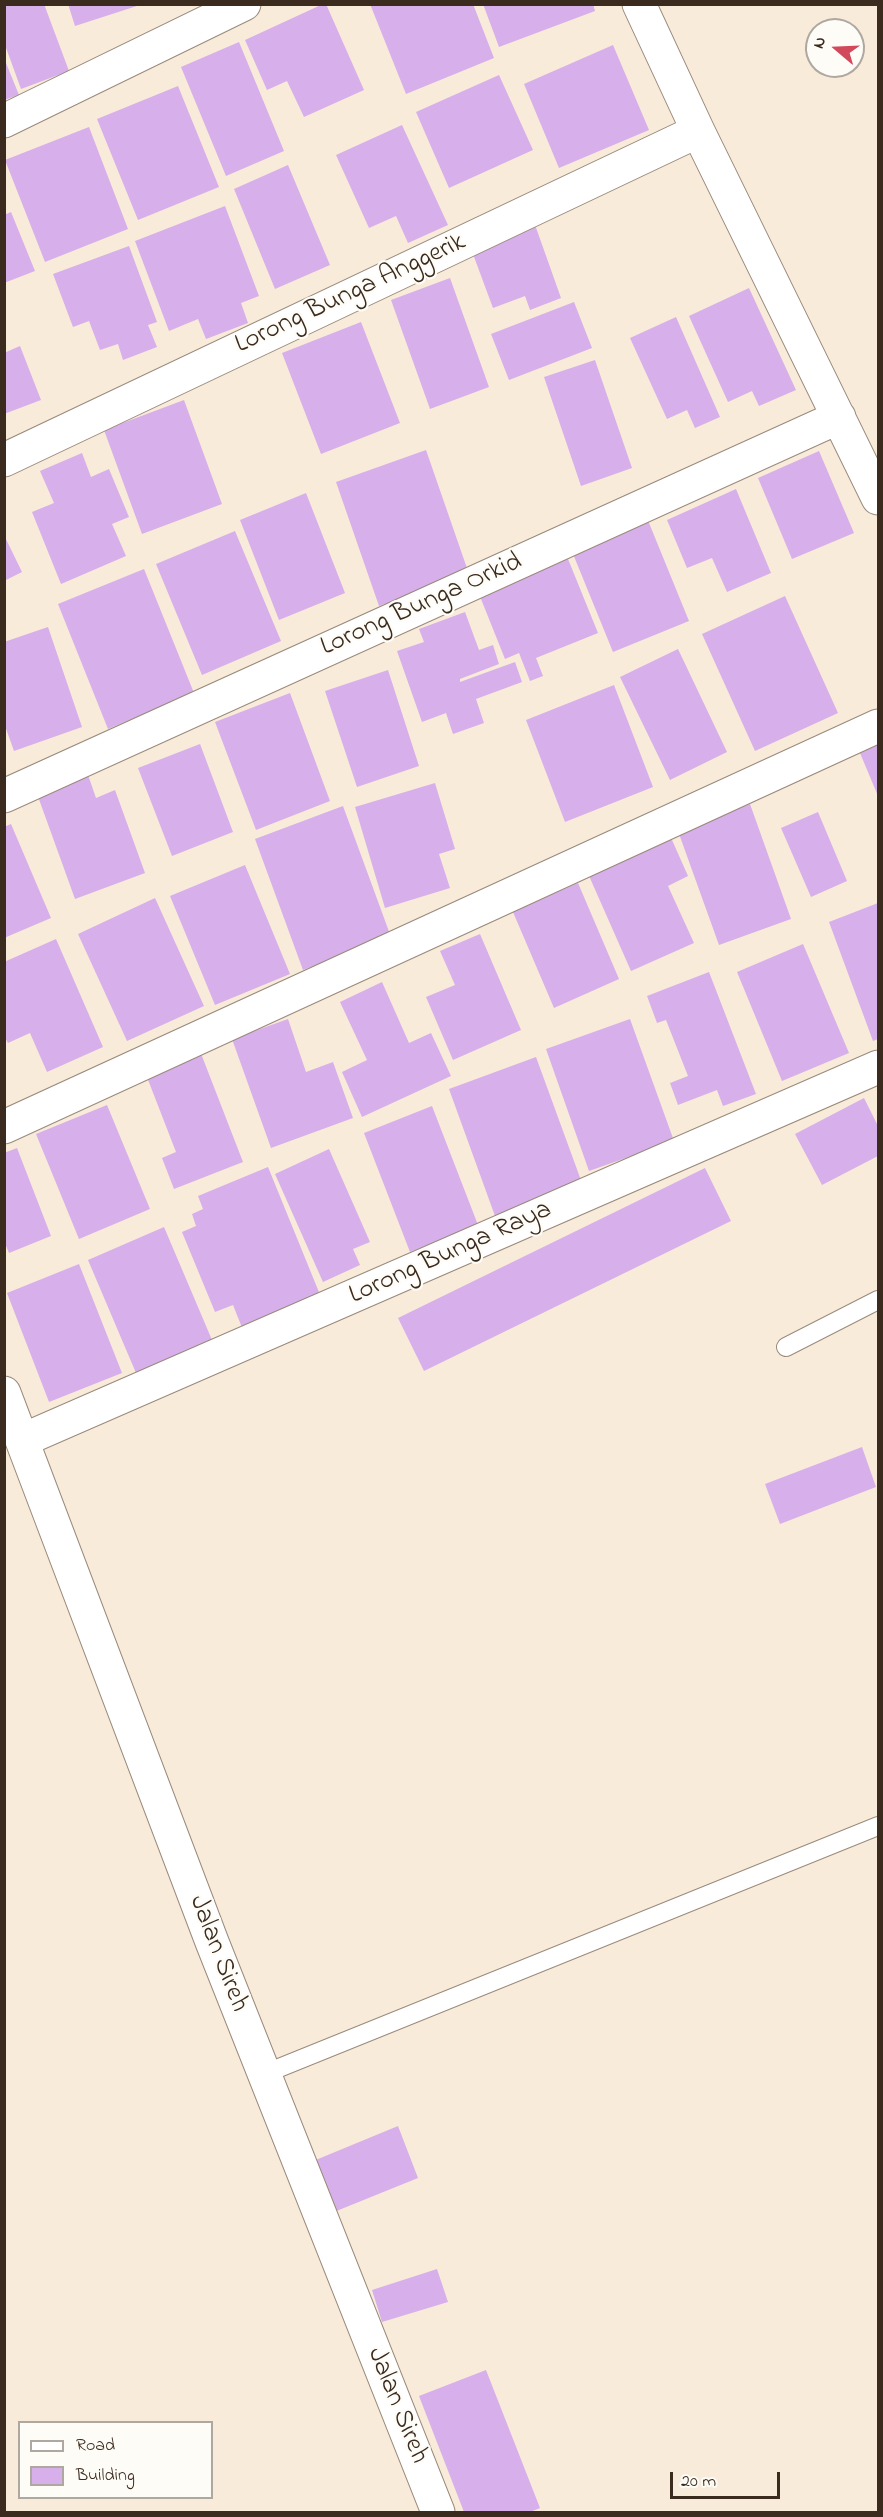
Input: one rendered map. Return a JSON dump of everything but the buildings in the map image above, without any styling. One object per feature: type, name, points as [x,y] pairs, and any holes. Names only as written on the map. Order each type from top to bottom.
[{"type":"street","points":[[4,121],[244,4]]},
{"type":"street","points":[[639,4],[698,131],[879,498]]},
{"type":"street","name":"Lorong Bunga Anggerik","points":[[4,460],[698,131]]},
{"type":"street","name":"Lorong Bunga Orkid","points":[[4,796],[839,417]]},
{"type":"street","points":[[4,1127],[879,726]]},
{"type":"street","name":"Lorong Bunga Raya","points":[[22,1440],[879,1067]]},
{"type":"street","name":"Jalan Sireh","points":[[4,1393],[212,1942],[438,2512]]},
{"type":"lane","points":[[786,1347],[879,1300]]},
{"type":"lane","points":[[264,2074],[879,1826]]}]
